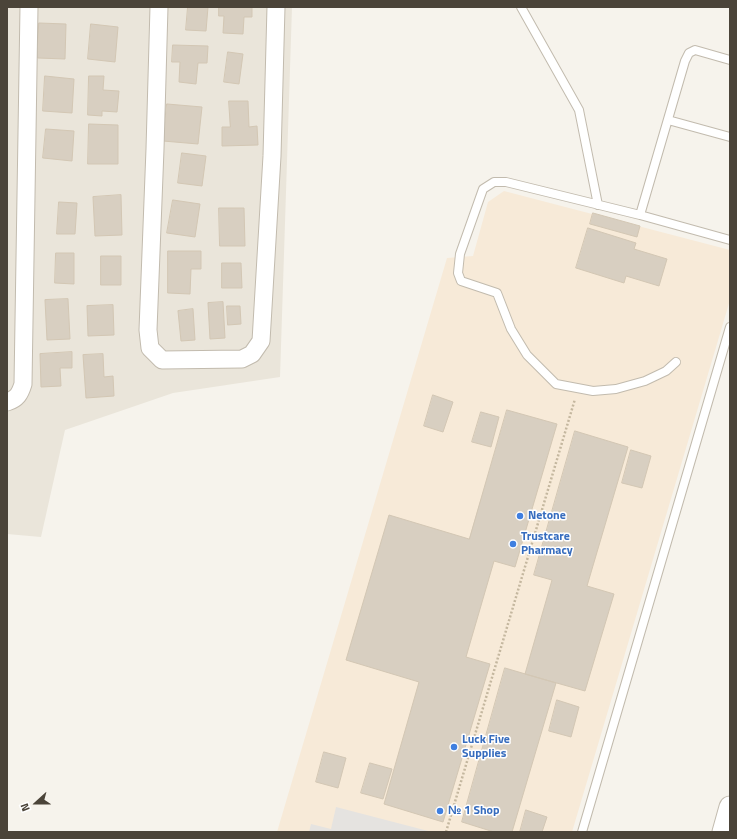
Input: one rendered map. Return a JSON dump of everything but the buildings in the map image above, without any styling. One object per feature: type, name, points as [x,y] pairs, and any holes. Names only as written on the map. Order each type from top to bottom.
[{"type":"street","points":[[7,402],[15,399],[23,384],[29,7]]},
{"type":"street","points":[[159,7],[148,330],[150,348],[162,360],[169,360],[242,359],[252,354],[261,341],[272,156],[276,7]]},
{"type":"street","points":[[723,832],[730,807]]},
{"type":"lane","points":[[521,7],[579,110],[598,205]]},
{"type":"lane","points":[[640,215],[685,61],[689,53],[696,50],[730,60]]},
{"type":"lane","points":[[668,120],[730,137]]},
{"type":"lane","points":[[676,362],[666,371],[644,381],[616,389],[593,391],[556,384],[526,355],[511,330],[497,293],[461,281],[458,273],[460,254],[483,190],[494,182],[506,182],[640,215],[730,240]]},
{"type":"lane","points":[[582,832],[730,327]]},
{"type":"path","points":[[446,832],[578,388]]},
{"type":"shaded area","points":[[7,7],[292,7],[280,377],[173,393],[65,430],[41,537],[7,534]]},
{"type":"shaded area","points":[[504,191],[730,250],[730,300],[572,832],[277,832],[447,258],[473,256],[488,202]]},
{"type":"shaded area","points":[[336,807],[432,832],[309,832],[311,824],[331,829]]},
{"type":"place","name":"Netone","points":[[520,516]]},
{"type":"place","name":"Trustcare Pharmacy","points":[[513,544]]},
{"type":"place","name":"Luck Five Supplies","points":[[454,747]]},
{"type":"place","name":"№ 1 Shop","points":[[440,811]]}]
